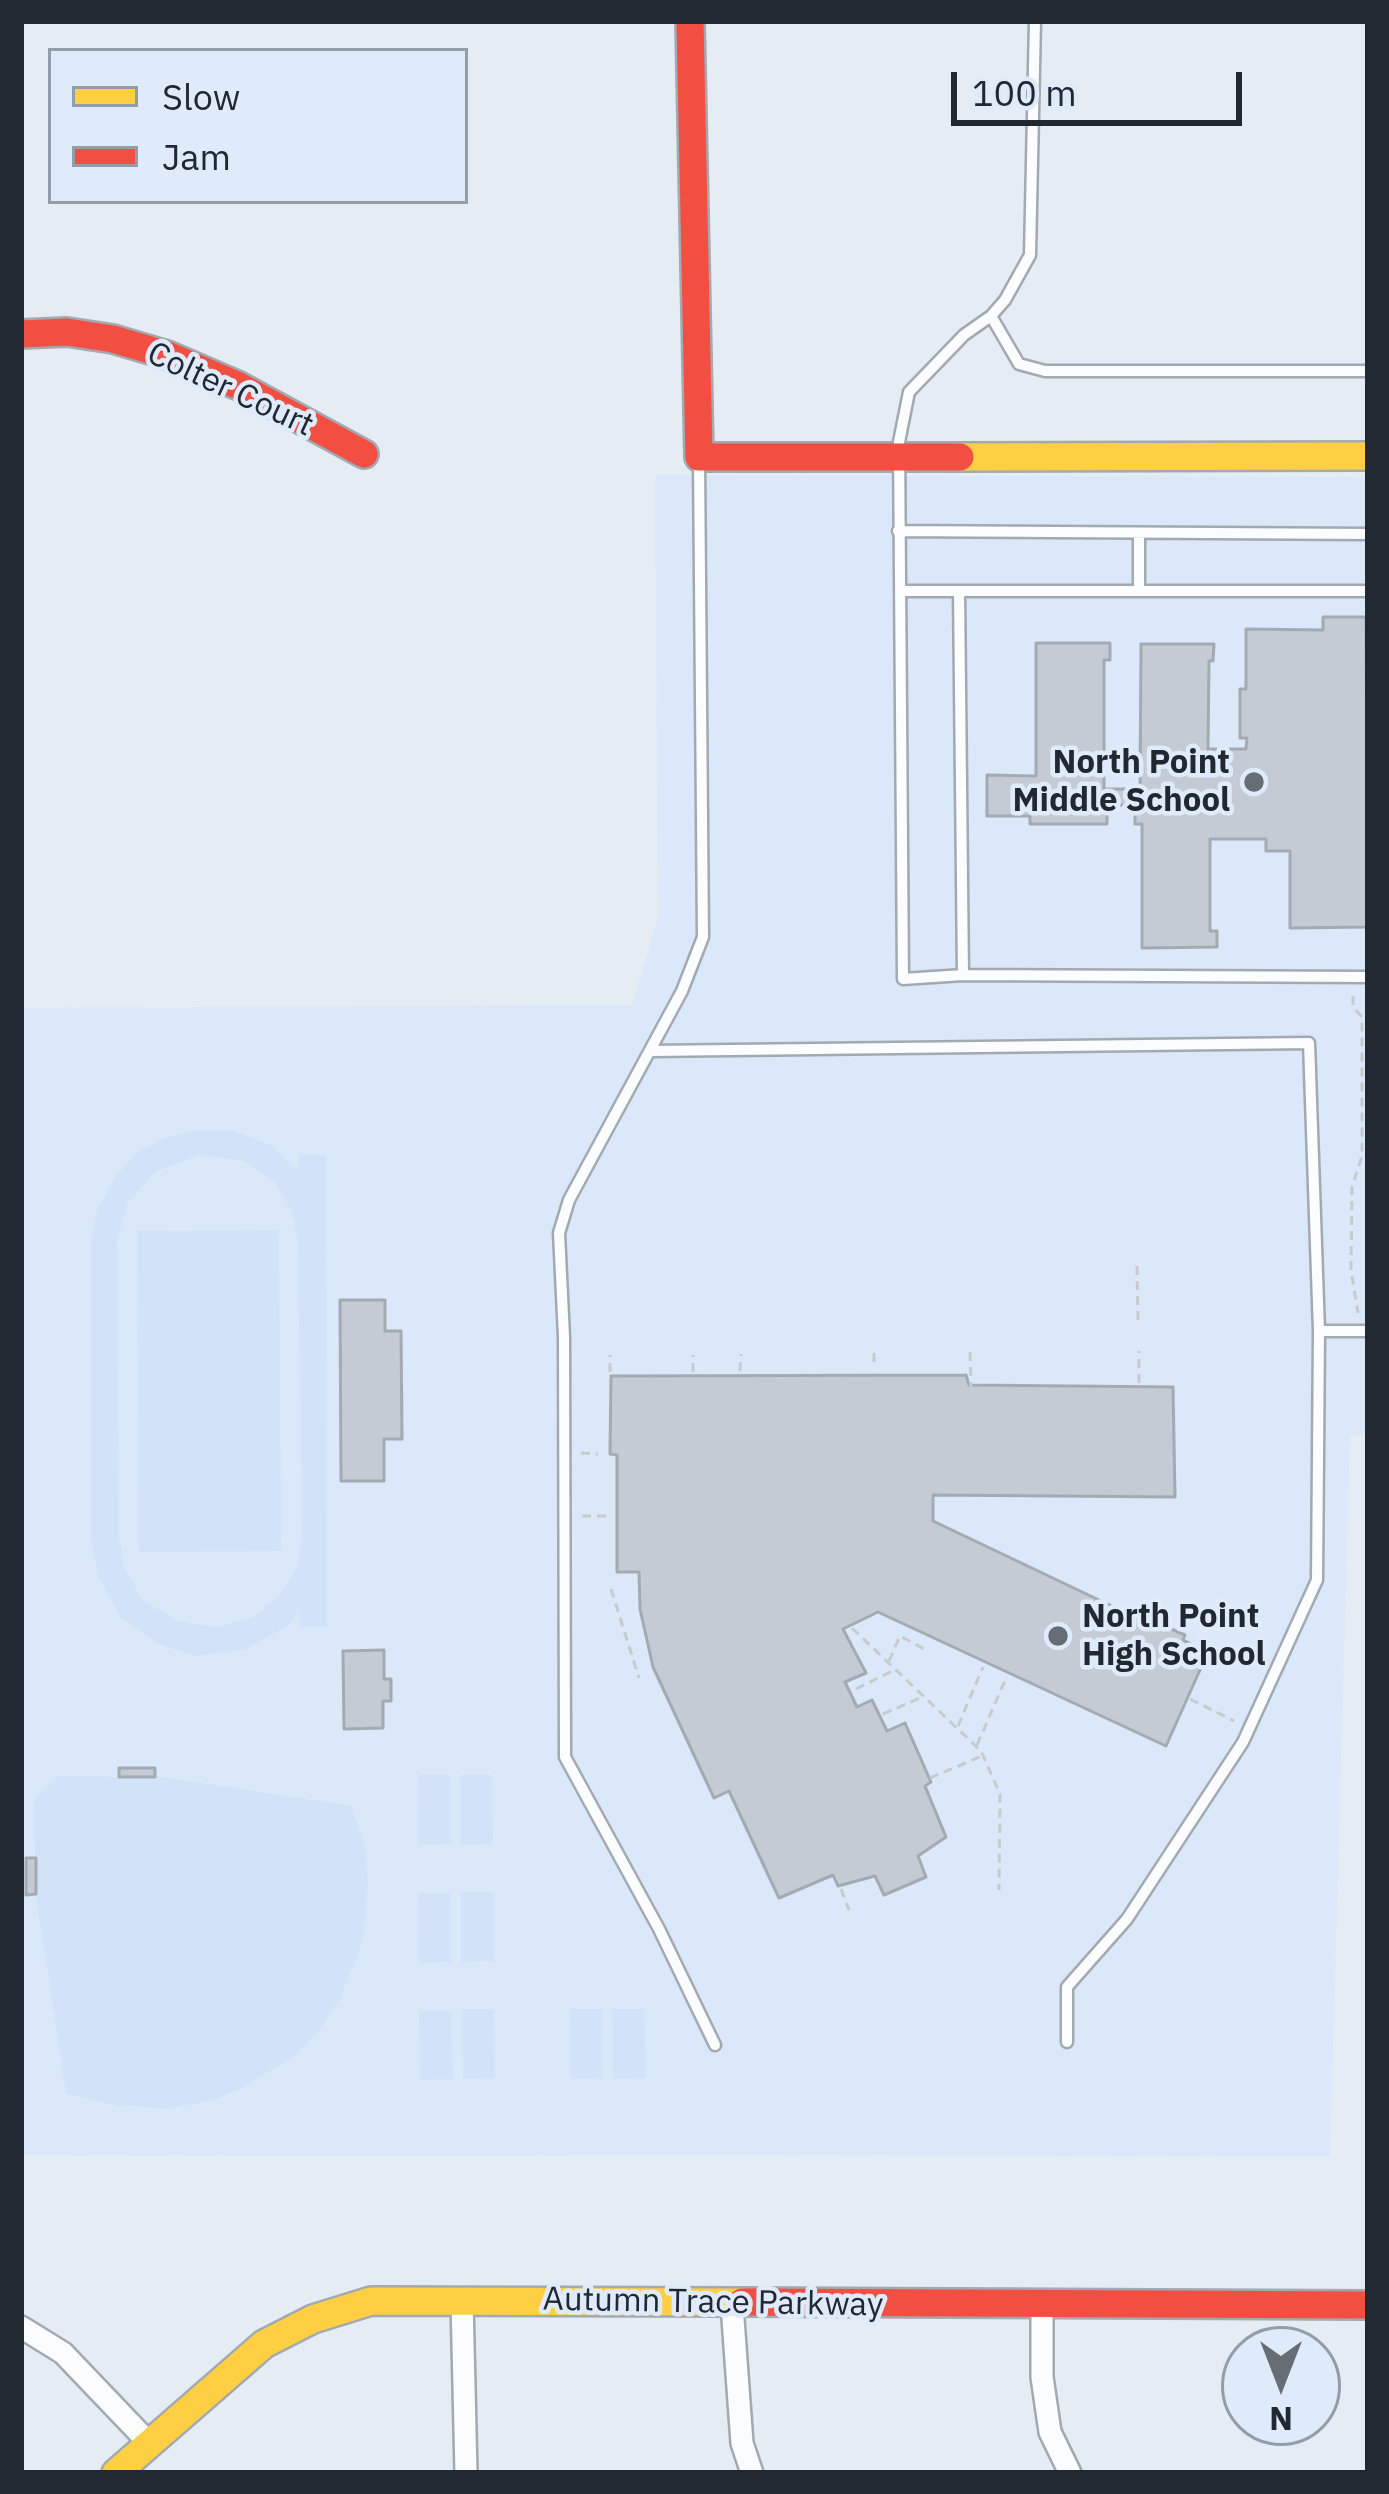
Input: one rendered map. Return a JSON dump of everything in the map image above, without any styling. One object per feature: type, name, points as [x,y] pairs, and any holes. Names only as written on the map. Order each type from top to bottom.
[{"type":"street","points":[[690,21],[699,457],[1368,456]]},
{"type":"street","name":"Colter Court","points":[[21,334],[67,332],[167,355],[239,386],[364,454]]},
{"type":"street","points":[[462,2300],[466,2473]]},
{"type":"street","name":"Autumn Trace Parkway","points":[[116,2473],[264,2344],[313,2319],[371,2301],[1368,2305]]},
{"type":"street","points":[[732,2305],[742,2443],[752,2473]]},
{"type":"street","points":[[1042,2305],[1042,2377],[1050,2432],[1070,2473]]},
{"type":"street","points":[[21,2326],[63,2353],[148,2442]]},
{"type":"lane","points":[[1035,21],[1030,255],[991,316],[964,335],[909,392],[898,458],[903,979],[963,975],[1368,976]]},
{"type":"lane","points":[[991,316],[1019,364],[1045,371],[1368,371]]},
{"type":"lane","points":[[699,457],[703,937],[682,991],[569,1200],[559,1233],[564,1337],[565,1757],[659,1929],[715,2044]]},
{"type":"lane","points":[[898,531],[1368,534]]},
{"type":"lane","points":[[1139,533],[1139,591]]},
{"type":"lane","points":[[900,591],[1368,591]]},
{"type":"lane","points":[[958,591],[963,975]]},
{"type":"lane","points":[[650,1051],[1310,1043],[1318,1331],[1317,1580],[1243,1742],[1126,1919],[1067,1987],[1066,2042]]},
{"type":"lane","points":[[1318,1331],[1368,1331]]},
{"type":"path","points":[[1353,996],[1353,1006],[1362,1017],[1362,1156],[1352,1187],[1351,1270],[1358,1313]]},
{"type":"path","points":[[1137,1266],[1138,1324]]},
{"type":"path","points":[[1139,1351],[1139,1383]]},
{"type":"path","points":[[970,1352],[971,1388]]},
{"type":"path","points":[[874,1353],[874,1367]]},
{"type":"path","points":[[693,1354],[693,1372]]},
{"type":"path","points":[[740,1371],[741,1354]]},
{"type":"path","points":[[610,1355],[610,1372]]},
{"type":"path","points":[[580,1453],[598,1454]]},
{"type":"path","points":[[580,1516],[610,1516]]},
{"type":"path","points":[[611,1589],[639,1678]]},
{"type":"path","points":[[852,1628],[984,1756],[1000,1794],[999,1890]]},
{"type":"path","points":[[889,1663],[900,1636],[926,1650]]},
{"type":"path","points":[[957,1728],[983,1667]]},
{"type":"path","points":[[856,1689],[896,1670]]},
{"type":"path","points":[[976,1747],[1007,1676]]},
{"type":"path","points":[[884,1714],[923,1696]]},
{"type":"path","points":[[1190,1699],[1241,1724]]},
{"type":"path","points":[[929,1778],[984,1756]]},
{"type":"path","points":[[841,1889],[849,1910]]},
{"type":"shaded area","points":[[655,475],[1368,477],[1368,1435],[1350,1436],[1330,2156],[21,2155],[21,1008],[632,1005],[658,917]]},
{"type":"shaded area","points":[[199,1130],[231,1130],[271,1145],[298,1171],[299,1155],[326,1155],[327,1627],[300,1627],[299,1612],[289,1625],[246,1649],[196,1656],[158,1644],[122,1618],[98,1577],[91,1539],[91,1239],[97,1210],[115,1177],[137,1153],[165,1138]],"holes":[[[199,1155],[243,1161],[274,1181],[292,1211],[298,1243],[302,1537],[298,1565],[281,1594],[255,1616],[219,1627],[179,1622],[143,1600],[124,1568],[119,1538],[117,1240],[128,1202],[157,1171]]]},
{"type":"shaded area","points":[[279,1230],[281,1551],[139,1552],[137,1231]]},
{"type":"shaded area","points":[[418,1775],[450,1775],[451,1844],[419,1845]]},
{"type":"shaded area","points":[[460,1775],[492,1775],[493,1844],[461,1845]]},
{"type":"shaded area","points":[[57,1776],[162,1777],[351,1806],[366,1848],[363,1941],[340,1998],[295,2055],[214,2100],[165,2109],[115,2105],[66,2093],[36,1894],[34,1799]]},
{"type":"shaded area","points":[[461,1892],[493,1892],[494,1961],[461,1962]]},
{"type":"shaded area","points":[[418,1893],[450,1893],[451,1962],[419,1963]]},
{"type":"shaded area","points":[[462,2009],[494,2009],[495,2078],[463,2079]]},
{"type":"shaded area","points":[[570,2009],[602,2009],[603,2078],[571,2079]]},
{"type":"shaded area","points":[[612,2009],[644,2009],[646,2078],[613,2079]]},
{"type":"shaded area","points":[[419,2011],[451,2011],[453,2079],[420,2080]]},
{"type":"building","name":"North Point Middle School","points":[[1323,617],[1366,617],[1368,927],[1290,928],[1290,851],[1266,851],[1266,839],[1210,839],[1210,931],[1217,931],[1217,947],[1142,948],[1142,824],[1135,824],[1135,805],[1107,805],[1107,824],[1030,824],[1030,816],[987,816],[987,775],[1036,776],[1036,643],[1110,643],[1110,660],[1104,660],[1104,789],[1140,789],[1141,644],[1214,644],[1213,661],[1209,661],[1208,749],[1246,749],[1247,738],[1240,738],[1240,689],[1246,689],[1246,629],[1323,630]]},
{"type":"building","points":[[340,1300],[385,1300],[385,1331],[401,1331],[402,1439],[384,1439],[384,1481],[341,1481]]},
{"type":"building","name":"North Point High School","points":[[966,1375],[969,1385],[1173,1387],[1175,1497],[933,1495],[933,1521],[1160,1629],[1162,1625],[1185,1635],[1183,1640],[1208,1652],[1166,1746],[878,1612],[843,1629],[866,1673],[845,1682],[857,1707],[872,1700],[887,1731],[905,1723],[931,1782],[925,1786],[946,1837],[918,1856],[926,1877],[884,1895],[875,1876],[838,1886],[833,1875],[779,1898],[729,1791],[714,1798],[653,1667],[640,1609],[639,1572],[617,1572],[611,1376]]},
{"type":"building","points":[[384,1650],[384,1679],[391,1679],[391,1701],[383,1701],[383,1728],[344,1729],[343,1651]]},
{"type":"building","points":[[119,1768],[155,1768],[155,1777],[119,1777]]},
{"type":"building","points":[[26,1858],[36,1858],[36,1894],[26,1895]]},
{"type":"traffic: slow","points":[[960,457],[1368,456]]},
{"type":"traffic: slow","points":[[116,2473],[264,2344],[313,2319],[371,2301],[742,2302]]},
{"type":"traffic: jam","points":[[690,21],[699,457],[960,457]]},
{"type":"traffic: jam","points":[[21,334],[67,332],[167,355],[239,386],[364,454]]},
{"type":"traffic: jam","points":[[742,2302],[1368,2305]]},
{"type":"place","name":"North Point Middle School","points":[[1254,782]]},
{"type":"place","name":"North Point High School","points":[[1058,1636]]}]
